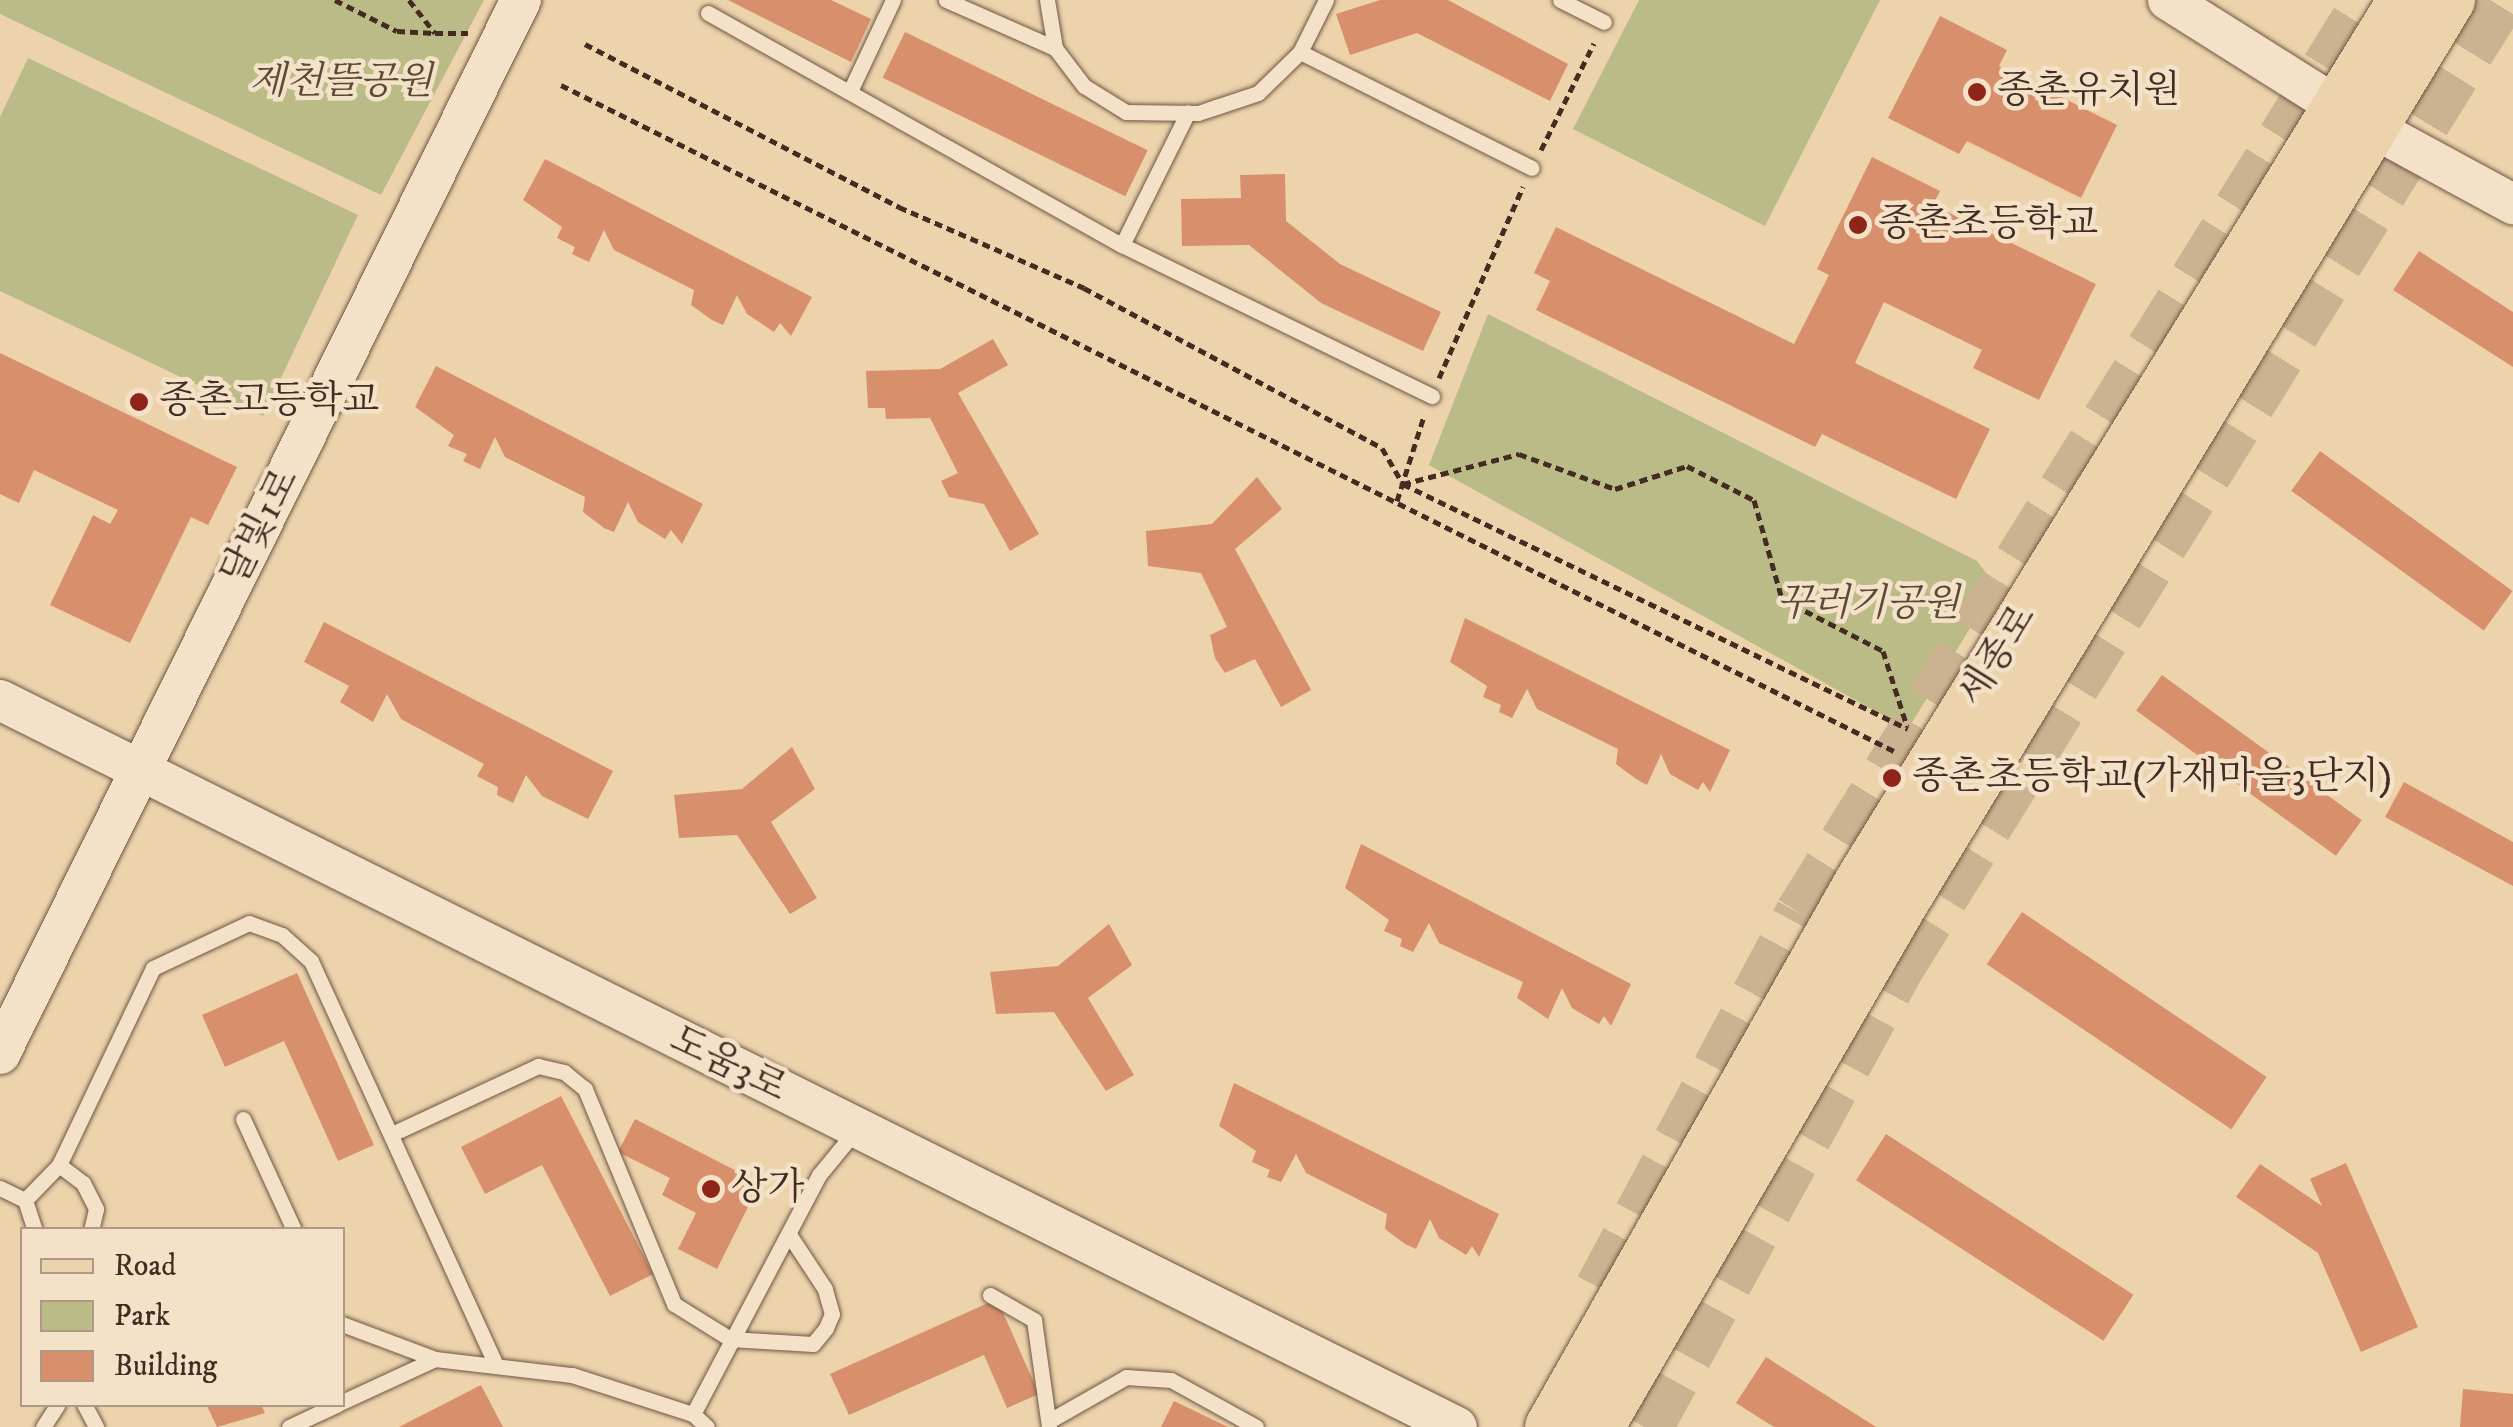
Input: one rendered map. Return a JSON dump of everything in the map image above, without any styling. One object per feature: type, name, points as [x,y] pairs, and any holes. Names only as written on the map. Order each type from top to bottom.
[{"type":"main road","name":"세종로","points":[[1599,1427],[2354,117],[2403,0]]},
{"type":"main road","name":"세종로","points":[[1550,1427],[1860,881],[2354,117],[2450,0]]},
{"type":"street","name":"달빛1로","points":[[0,1054],[521,0]]},
{"type":"street","points":[[2168,0],[2354,117],[2513,204]]},
{"type":"street","name":"도움3로","points":[[0,700],[1457,1427]]},
{"type":"lane","points":[[852,87],[893,0]]},
{"type":"lane","points":[[946,0],[1055,48]]},
{"type":"lane","points":[[1047,0],[1055,48],[1084,86],[1126,112],[1188,112],[1258,93],[1300,52],[1326,0]]},
{"type":"lane","points":[[1560,0],[1604,22]]},
{"type":"lane","points":[[708,12],[852,87],[894,122],[1122,245],[1432,396]]},
{"type":"lane","points":[[1300,52],[1532,168]]},
{"type":"lane","points":[[1122,245],[1188,112]]},
{"type":"lane","points":[[25,1200],[59,1164],[153,968],[249,922],[282,935],[311,961],[396,1132],[494,1360]]},
{"type":"lane","points":[[396,1132],[538,1066],[564,1072],[585,1089],[674,1304],[730,1339],[813,1344],[826,1328],[832,1314],[826,1290],[790,1236]]},
{"type":"lane","points":[[242,1118],[293,1227]]},
{"type":"lane","points":[[692,1414],[790,1236],[819,1175],[857,1128]]},
{"type":"lane","points":[[59,1164],[90,1196],[90,1227]]},
{"type":"lane","points":[[0,1188],[25,1200],[35,1227]]},
{"type":"lane","points":[[990,1295],[1034,1320],[1049,1424],[1126,1377],[1171,1380],[1256,1427]]},
{"type":"lane","points":[[345,1325],[435,1359],[494,1360],[572,1375],[692,1414],[707,1427]]},
{"type":"lane","points":[[345,1401],[435,1359]]},
{"type":"lane","points":[[289,1427],[332,1407]]},
{"type":"path","points":[[335,0],[398,31],[486,34]]},
{"type":"path","points":[[410,0],[435,33]]},
{"type":"path","points":[[1397,502],[1432,396],[1532,168],[1604,22]]},
{"type":"path","points":[[585,44],[899,207],[1084,288],[1382,448],[1403,484],[1908,728],[1883,651],[1782,600],[1754,500],[1687,466],[1615,489],[1520,454],[1403,484]]},
{"type":"path","points":[[561,85],[1894,751]]},
{"type":"green space","name":"제천뜰공원","points":[[0,0],[484,0],[381,195],[0,14]]},
{"type":"green space","points":[[1639,0],[1880,0],[1765,226],[1573,129]]},
{"type":"green space","points":[[28,58],[358,215],[263,416],[0,291],[0,117]]},
{"type":"green space","name":"꾸러기공원","points":[[1488,314],[1977,561],[1996,586],[1908,729],[1429,465]]},
{"type":"building","points":[[728,0],[831,0],[871,19],[851,62]]},
{"type":"building","points":[[1380,0],[1448,0],[1568,64],[1550,101],[1417,33],[1350,55],[1336,14]]},
{"type":"building","name":"종촌유치원","points":[[1940,16],[2007,50],[1999,66],[2117,125],[2081,198],[1967,141],[1959,154],[1888,118]]},
{"type":"building","points":[[905,32],[1148,150],[1125,196],[883,78]]},
{"type":"building","points":[[1872,157],[1940,191],[1933,205],[2096,284],[2039,400],[1973,368],[1982,350],[1884,302],[1855,363],[1990,429],[1956,499],[1822,434],[1815,447],[1536,310],[1550,281],[1534,273],[1556,227],[1794,344],[1829,275],[1817,269]]},
{"type":"building","points":[[545,159],[812,297],[791,336],[780,323],[774,332],[747,314],[737,295],[723,325],[712,320],[691,305],[694,290],[614,250],[604,230],[589,262],[572,254],[575,247],[557,238],[562,227],[523,200]]},
{"type":"building","points":[[1285,174],[1286,221],[1340,264],[1441,312],[1423,351],[1321,303],[1249,245],[1182,246],[1181,199],[1241,198],[1240,175]]},
{"type":"building","points":[[2419,251],[2513,312],[2513,367],[2393,290]]},
{"type":"building","points":[[993,339],[1008,365],[958,393],[1039,534],[1010,551],[984,504],[949,497],[941,481],[958,473],[930,418],[886,419],[885,408],[868,408],[866,371],[940,369]]},
{"type":"building","points":[[0,353],[237,467],[208,525],[191,517],[130,643],[50,605],[93,515],[110,524],[118,510],[34,470],[19,503],[0,494]]},
{"type":"building","points":[[436,366],[703,504],[682,544],[671,530],[665,539],[638,522],[628,502],[614,532],[604,528],[583,512],[585,497],[505,457],[495,437],[480,469],[463,461],[467,454],[448,446],[454,435],[415,407]]},
{"type":"building","points":[[2320,451],[2513,591],[2484,631],[2291,491]]},
{"type":"building","points":[[1257,477],[1282,509],[1235,549],[1311,690],[1281,707],[1255,659],[1225,673],[1215,658],[1210,635],[1227,627],[1201,573],[1148,566],[1146,531],[1212,524]]},
{"type":"building","points":[[1465,618],[1730,750],[1710,792],[1703,782],[1698,790],[1670,774],[1661,754],[1647,785],[1636,779],[1616,764],[1618,749],[1537,709],[1527,689],[1512,718],[1499,712],[1501,705],[1483,697],[1487,686],[1450,662]]},
{"type":"building","points":[[324,622],[613,771],[588,819],[542,796],[526,775],[513,803],[497,795],[498,787],[477,776],[484,764],[401,719],[387,694],[373,722],[340,702],[349,686],[304,662]]},
{"type":"building","points":[[2162,675],[2362,820],[2336,856],[2136,711]]},
{"type":"building","points":[[792,747],[815,789],[771,822],[817,898],[790,914],[737,835],[679,838],[674,795],[742,789]]},
{"type":"building","points":[[2404,782],[2513,842],[2513,886],[2385,817]]},
{"type":"building","points":[[1361,844],[1631,984],[1611,1026],[1604,1016],[1599,1024],[1572,1008],[1562,988],[1548,1019],[1517,998],[1523,982],[1439,943],[1429,923],[1413,952],[1400,946],[1402,939],[1384,931],[1389,920],[1345,888]]},
{"type":"building","points":[[2022,912],[2267,1077],[2231,1129],[1987,964]]},
{"type":"building","points":[[1109,924],[1132,965],[1088,998],[1134,1075],[1106,1091],[1054,1012],[996,1014],[990,972],[1058,966]]},
{"type":"building","points":[[297,973],[374,1145],[338,1161],[284,1041],[225,1067],[202,1015]]},
{"type":"building","points":[[1234,1083],[1499,1214],[1479,1257],[1472,1246],[1466,1255],[1439,1238],[1430,1219],[1416,1249],[1405,1244],[1385,1229],[1387,1214],[1306,1173],[1296,1154],[1281,1182],[1267,1177],[1270,1170],[1252,1162],[1256,1151],[1219,1126]]},
{"type":"building","points":[[561,1096],[653,1274],[610,1296],[542,1165],[485,1194],[461,1147]]},
{"type":"building","name":"상가","points":[[635,1119],[760,1183],[717,1269],[678,1249],[696,1213],[662,1195],[670,1178],[618,1152]]},
{"type":"building","points":[[1886,1134],[2133,1295],[2103,1341],[1856,1180]]},
{"type":"building","points":[[2346,1163],[2418,1327],[2361,1352],[2318,1253],[2236,1197],[2260,1164],[2322,1206],[2310,1179]]},
{"type":"building","points":[[997,1299],[1039,1394],[1007,1408],[984,1355],[849,1415],[830,1374]]},
{"type":"building","points":[[1766,1357],[1876,1427],[1774,1427],[1736,1403]]},
{"type":"building","points":[[481,1385],[503,1427],[399,1427]]},
{"type":"building","points":[[2463,1389],[2513,1394],[2513,1427],[2460,1427]]},
{"type":"building","points":[[1174,1401],[1228,1427],[1161,1427]]},
{"type":"building","points":[[207,1407],[262,1407],[265,1413],[217,1427]]},
{"type":"tunnel","points":[[1602,1289],[1802,914],[2371,0]]},
{"type":"tunnel","points":[[1645,1427],[1897,966],[2498,0]]},
{"type":"place","name":"종촌유치원","points":[[1977,92]]},
{"type":"place","name":"종촌초등학교","points":[[1858,225]]},
{"type":"place","name":"종촌고등학교","points":[[139,402]]},
{"type":"place","name":"종촌초등학교(가재마을3단지)","points":[[1892,778]]},
{"type":"place","name":"상가","points":[[711,1189]]}]
